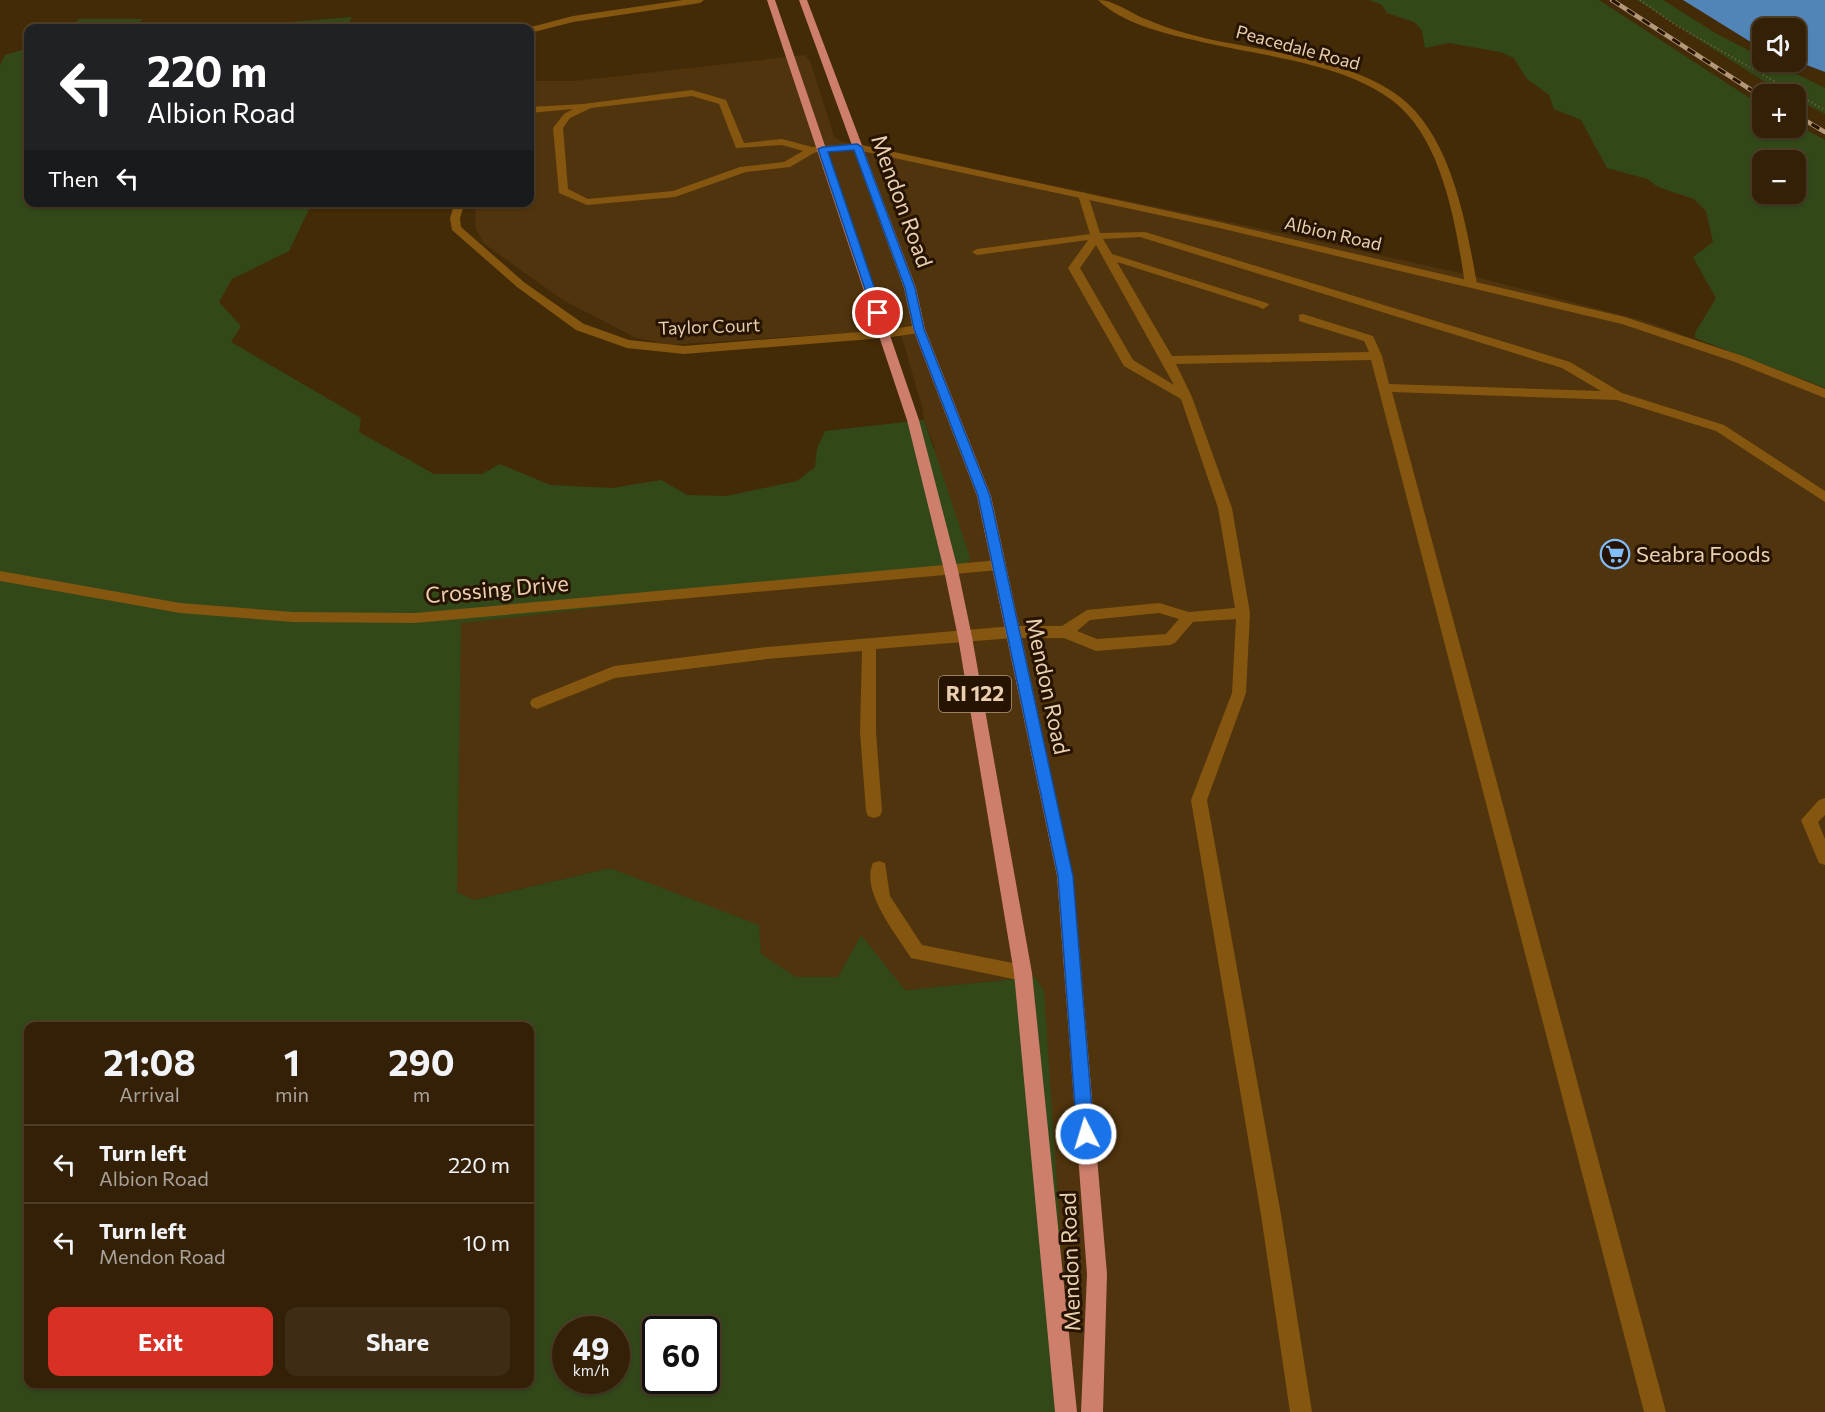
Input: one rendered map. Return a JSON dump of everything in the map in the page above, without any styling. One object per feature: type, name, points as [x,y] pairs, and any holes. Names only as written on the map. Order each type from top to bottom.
[{"type":"main road","name":"Mendon Road","points":[[771,0],[817,150],[913,420],[951,570],[965,637],[1023,973],[1066,1412]]},
{"type":"main road","name":"Mendon Road","points":[[803,0],[910,288],[919,329],[984,496],[1065,876],[1097,1274],[1092,1412]]},
{"type":"street","points":[[534,29],[573,20],[700,0]]},
{"type":"street","name":"Peacedale Road","points":[[1102,0],[1118,11],[1153,26],[1204,41],[1331,69],[1367,83],[1397,100],[1419,122],[1446,175],[1465,248],[1471,284]]},
{"type":"street","points":[[534,110],[692,93],[723,102],[740,146],[744,169]]},
{"type":"street","points":[[589,105],[567,116],[558,128],[563,190],[587,202],[675,194],[744,169],[786,165],[817,150]]},
{"type":"street","points":[[740,146],[782,142],[817,150]]},
{"type":"street","name":"Albion Road","points":[[817,150],[857,147],[1083,195],[1625,321],[1739,359],[1825,394]]},
{"type":"street","points":[[1083,195],[1096,236],[1168,360],[1186,397],[1225,508],[1243,614],[1239,693],[1199,800],[1271,1215],[1302,1412]]},
{"type":"street","name":"Taylor Court","points":[[458,207],[455,218],[456,228],[521,285],[580,327],[627,344],[684,350],[884,334],[919,329]]},
{"type":"street","points":[[977,252],[1096,236],[1142,234],[1566,365],[1618,396],[1720,428],[1825,497]]},
{"type":"street","points":[[1096,236],[1074,268],[1128,363],[1186,397]]},
{"type":"street","points":[[1108,256],[1263,305]]},
{"type":"street","points":[[1303,318],[1369,339],[1377,356],[1655,1412]]},
{"type":"street","points":[[1168,360],[1377,356]]},
{"type":"street","points":[[1385,388],[1618,396]]},
{"type":"street","name":"Crossing Drive","points":[[0,576],[180,608],[293,617],[415,618],[999,565]]},
{"type":"street","points":[[1065,632],[1087,615],[1159,608],[1189,617],[1243,614]]},
{"type":"street","points":[[537,703],[614,672],[767,653],[1013,632],[1065,632],[1096,645],[1170,639],[1189,617]]},
{"type":"street","points":[[869,645],[868,732],[874,811]]},
{"type":"street","points":[[1825,805],[1809,820],[1825,858]]},
{"type":"street","points":[[879,868],[882,898],[917,952],[1023,973]]},
{"type":"path","points":[[1640,0],[1674,24],[1825,110]]},
{"type":"shaded area","points":[[805,55],[810,61],[834,136],[840,141],[1465,274],[1648,322],[1825,388],[1825,1412],[1071,1412],[1035,977],[905,990],[838,977],[796,977],[761,954],[610,868],[473,900],[457,892],[460,623],[483,619],[935,447],[924,420],[901,335],[889,330],[669,345],[634,337],[563,300],[483,243],[475,226],[476,207],[534,207],[534,81],[575,81]]},
{"type":"green space","points":[[1369,0],[1599,0],[1752,99],[1752,138],[1806,138],[1806,130],[1825,140],[1825,388],[1695,338],[1695,333],[1716,298],[1693,257],[1713,242],[1706,211],[1694,199],[1658,187],[1647,179],[1607,168],[1581,120],[1554,109],[1549,95],[1526,78],[1514,58],[1500,52],[1449,43],[1425,48],[1422,30],[1414,22],[1387,13],[1382,5]]},
{"type":"green space","points":[[1637,0],[1663,0],[1717,34],[1752,52],[1752,72],[1792,72],[1825,88],[1825,114],[1806,104],[1806,84],[1768,84]]},
{"type":"green space","points":[[352,17],[349,24],[265,24]]},
{"type":"green space","points":[[79,19],[142,19],[138,24],[74,24]]},
{"type":"green space","points":[[24,49],[24,207],[310,207],[289,251],[232,279],[219,302],[241,326],[231,342],[361,418],[359,432],[434,474],[482,474],[500,464],[550,485],[613,488],[661,480],[687,495],[726,496],[797,481],[815,467],[817,449],[825,431],[924,420],[970,557],[967,566],[461,623],[457,892],[474,900],[610,868],[759,925],[761,954],[796,977],[838,977],[861,935],[905,990],[1035,977],[1044,991],[1072,1412],[0,1412],[0,65],[5,55]]},
{"type":"water","points":[[1683,0],[1825,0],[1825,72],[1806,65],[1806,18],[1752,18],[1752,43]]},
{"type":"railway","points":[[1612,0],[1752,91]]},
{"type":"railway","points":[[1806,121],[1825,132]]},
{"type":"place","name":"Seabra Foods","points":[[1615,554]]},
{"type":"route","points":[[878,313],[823,149],[857,147],[910,288],[919,329],[984,496],[1065,876],[1086,1134]]}]
